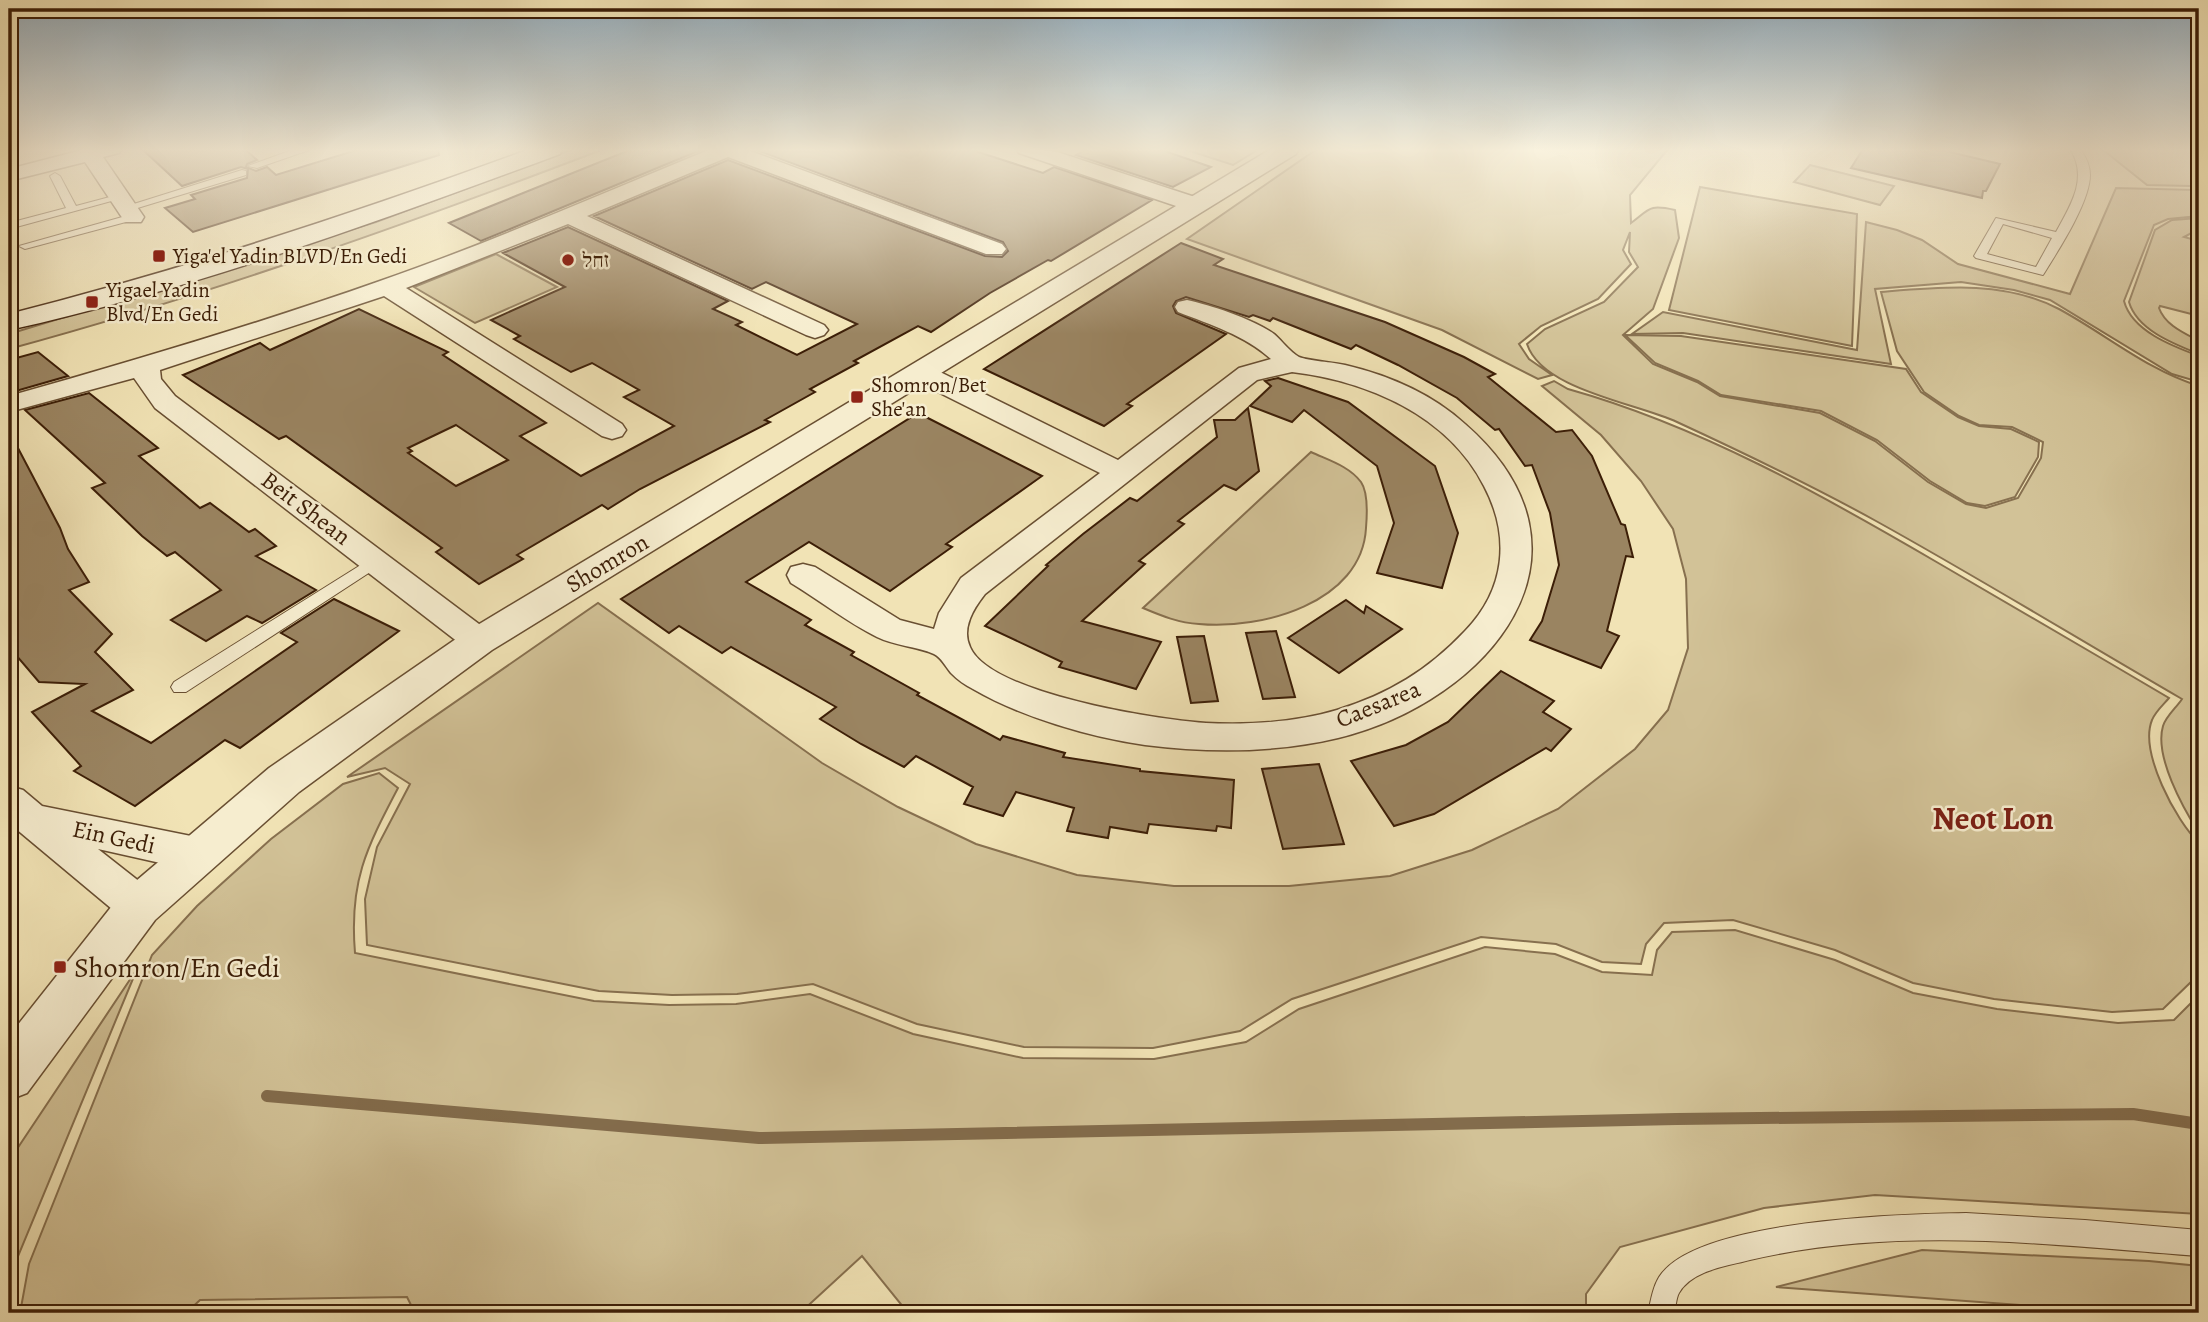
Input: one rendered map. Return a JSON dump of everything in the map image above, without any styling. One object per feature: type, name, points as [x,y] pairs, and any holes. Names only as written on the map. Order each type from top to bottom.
[{"type":"street","points":[[9,307],[333,211]]},
{"type":"street","points":[[9,324],[326,231],[382,211]]},
{"type":"street","points":[[9,404],[146,366],[387,287],[582,211]]},
{"type":"street","points":[[891,211],[994,249]]},
{"type":"street","name":"Shomron","points":[[9,1076],[139,906],[284,780],[479,641],[1187,211]]},
{"type":"street","points":[[569,216],[815,330]]},
{"type":"street","points":[[387,287],[612,430]]},
{"type":"street","points":[[1187,307],[1263,338],[1292,364]]},
{"type":"street","name":"Caesarea","points":[[1292,364],[1355,374],[1412,399],[1464,441],[1490,470],[1515,522],[1518,553],[1513,586],[1500,614],[1477,646],[1448,671],[1411,696],[1356,717],[1310,730],[1250,739],[1178,737],[1120,728],[1044,707],[1008,692],[960,661],[951,645],[951,620],[973,586],[1120,472],[1248,374],[1268,367],[1292,364]]},
{"type":"street","name":"Beit Shean","points":[[146,366],[148,380],[165,402],[479,641]]},
{"type":"street","points":[[920,373],[1120,472]]},
{"type":"street","points":[[803,575],[888,628],[912,637],[951,645]]},
{"type":"street","name":"Ein Gedi","points":[[20,810],[196,854]]},
{"type":"street","name":"Ein Gedi","points":[[20,810],[139,906]]},
{"type":"lane","points":[[12,226],[70,211]]},
{"type":"lane","points":[[25,246],[117,211]]},
{"type":"lane","points":[[2057,236],[2000,220],[1980,256],[2039,272],[2057,236],[2069,211]]},
{"type":"lane","points":[[180,687],[376,561]]},
{"type":"lane","points":[[1661,1313],[1669,1284],[1699,1261],[1771,1240],[1904,1226],[2065,1231],[2199,1242]]},
{"type":"shaded area","points":[[407,211],[438,211],[160,305],[9,349],[9,334]]},
{"type":"shaded area","points":[[1228,211],[1631,211],[1631,223],[1647,211],[1675,211],[1679,238],[1653,309],[1623,335],[1653,364],[1697,382],[1720,396],[1820,413],[1875,441],[1928,482],[1966,504],[1986,508],[2018,498],[2041,458],[2043,442],[2012,427],[1979,425],[1959,416],[1924,392],[1897,351],[1881,292],[1972,288],[2016,293],[2059,309],[2162,371],[2199,386],[2199,833],[2178,796],[2166,766],[2161,738],[2163,726],[2182,699],[1827,495],[1677,422],[1570,384],[1536,360],[1527,344],[1545,329],[1604,302],[1638,267],[1629,252],[1630,232],[1623,250],[1631,264],[1598,299],[1541,326],[1519,344],[1529,359],[1552,375],[1538,379],[1442,330],[1187,239]]},
{"type":"shaded area","points":[[1694,211],[1838,211],[1857,214],[1852,346],[1669,310]]},
{"type":"shaded area","points":[[2106,211],[2199,211],[2199,216],[2168,219],[2154,225],[2124,301],[2128,312],[2144,329],[2199,356],[2199,382],[2172,374],[2050,300],[2014,290],[1961,282],[1875,289],[1891,364],[1683,333],[1632,334],[1663,312],[1857,350],[1866,222],[1922,240],[1958,264],[2070,294]]},
{"type":"shaded area","points":[[2199,218],[2199,229],[2184,237],[2199,241],[2199,316],[2160,306],[2159,308],[2170,324],[2199,341],[2199,354],[2168,341],[2148,328],[2133,312],[2129,302],[2155,230],[2172,220]]},
{"type":"shaded area","points":[[496,254],[557,287],[475,323],[414,287]]},
{"type":"shaded area","points":[[1625,335],[1681,336],[1906,369],[1921,392],[1958,417],[1979,426],[2011,429],[2039,442],[2038,457],[2015,497],[1985,506],[1967,503],[1930,481],[1877,440],[1821,411],[1721,395],[1698,381],[1655,363]]},
{"type":"shaded area","points":[[1554,381],[1568,389],[1665,422],[1759,464],[1896,538],[2169,698],[2152,720],[2149,734],[2155,767],[2162,785],[2180,819],[2199,843],[2199,926],[2192,932],[2194,979],[2163,1009],[2112,1012],[1994,999],[1913,983],[1835,950],[1733,920],[1664,923],[1646,944],[1641,964],[1602,962],[1556,944],[1481,937],[1292,999],[1240,1031],[1153,1048],[1024,1047],[917,1024],[813,984],[737,994],[672,995],[599,991],[367,945],[365,899],[377,847],[410,784],[385,768],[347,777],[598,603],[822,763],[898,807],[976,844],[1077,875],[1174,886],[1289,886],[1390,876],[1472,850],[1558,809],[1635,749],[1668,710],[1688,648],[1686,579],[1673,529],[1641,481],[1601,435],[1542,386]]},
{"type":"shaded area","points":[[1311,452],[1351,472],[1361,482],[1365,492],[1366,528],[1360,554],[1347,575],[1328,593],[1278,616],[1224,625],[1171,619],[1143,608]]},
{"type":"shaded area","points":[[379,773],[398,788],[362,867],[355,906],[355,953],[594,1001],[669,1005],[736,1004],[810,994],[913,1034],[1023,1058],[1154,1059],[1246,1042],[1299,1009],[1485,947],[1555,954],[1602,972],[1652,975],[1657,950],[1672,932],[1735,930],[1835,960],[1913,993],[1997,1009],[2118,1023],[2174,1020],[2199,995],[2199,1214],[1875,1195],[1764,1208],[1620,1247],[1586,1294],[1586,1313],[908,1313],[862,1256],[800,1313],[710,1313],[705,1308],[699,1313],[415,1313],[407,1297],[200,1300],[186,1313],[20,1313],[29,1264],[152,955],[197,906],[271,839],[343,784]]},
{"type":"shaded area","points":[[137,969],[9,1278],[9,1161]]},
{"type":"shaded area","points":[[1922,1250],[2149,1261],[2199,1266],[2199,1313],[2128,1313],[1776,1287]]},
{"type":"building","points":[[168,211],[261,211],[193,232]]},
{"type":"building","points":[[479,211],[554,211],[481,241],[449,223]]},
{"type":"building","points":[[607,211],[864,211],[985,256],[1002,257],[1008,251],[1003,242],[919,211],[1134,211],[1051,261],[1048,260],[990,293],[931,332],[918,326],[854,361],[858,363],[810,389],[815,392],[765,420],[770,422],[640,489],[608,509],[602,505],[517,555],[523,559],[479,584],[436,552],[442,548],[286,436],[279,439],[183,375],[260,343],[270,350],[359,309],[448,352],[443,355],[546,423],[520,436],[581,476],[674,426],[624,397],[639,390],[592,363],[571,372],[514,339],[520,336],[491,320],[565,287],[503,253],[568,227],[728,301],[713,309],[742,322],[736,325],[797,355],[857,324],[766,282],[752,289],[594,216]],"holes":[[[456,425],[508,460],[456,486],[408,453],[412,451],[408,448]]]},
{"type":"building","points":[[1181,243],[1223,259],[1214,265],[1385,322],[1464,357],[1495,374],[1488,377],[1556,432],[1572,430],[1592,456],[1621,524],[1625,525],[1633,557],[1626,556],[1607,631],[1619,636],[1601,668],[1530,640],[1542,621],[1559,565],[1550,513],[1532,465],[1525,466],[1499,429],[1495,430],[1457,398],[1398,365],[1356,345],[1351,349],[1273,318],[1270,321],[1253,315],[1249,317],[1186,297],[1176,301],[1173,306],[1176,313],[1226,334],[1127,404],[1132,406],[1104,426],[984,369]]},
{"type":"building","points":[[38,352],[68,376],[9,393],[9,360]]},
{"type":"building","points":[[1278,378],[1348,402],[1435,466],[1458,533],[1442,588],[1377,573],[1394,523],[1377,466],[1304,410],[1292,422],[1250,406],[1271,386],[1265,381]]},
{"type":"building","points":[[89,393],[158,448],[139,456],[200,508],[210,503],[249,532],[255,529],[276,546],[256,556],[316,590],[262,623],[247,616],[206,641],[171,620],[221,590],[175,552],[167,556],[142,536],[92,488],[105,483],[25,410]]},
{"type":"building","points":[[1248,408],[1259,471],[1236,490],[1224,485],[1178,521],[1184,524],[1139,561],[1145,564],[1082,621],[1161,642],[1136,689],[1059,667],[1062,662],[985,626],[1048,566],[1046,565],[1083,534],[1130,498],[1137,501],[1217,437],[1214,420],[1235,420]]},
{"type":"building","points":[[918,413],[1042,476],[946,544],[952,547],[890,591],[809,542],[746,582],[811,620],[805,625],[854,652],[851,655],[1000,740],[1003,736],[1065,753],[1063,757],[1140,771],[1234,780],[1231,828],[1217,826],[1216,831],[1149,824],[1147,833],[1110,827],[1108,838],[1067,831],[1074,808],[1016,792],[1003,816],[964,804],[973,787],[916,756],[904,767],[820,719],[836,707],[731,647],[722,653],[679,626],[669,633],[621,599]]},
{"type":"building","points":[[9,431],[60,528],[68,549],[89,582],[69,590],[112,634],[95,652],[133,690],[92,711],[151,743],[297,642],[281,633],[334,599],[399,631],[240,748],[225,740],[135,806],[74,771],[81,766],[32,712],[85,684],[39,682],[9,647]]},
{"type":"building","points":[[1346,600],[1364,613],[1366,606],[1402,629],[1339,673],[1288,638]]},
{"type":"building","points":[[1276,631],[1295,697],[1263,699],[1246,633]]},
{"type":"building","points":[[1204,636],[1218,701],[1191,703],[1177,637]]},
{"type":"building","points":[[1501,671],[1554,701],[1543,712],[1571,729],[1551,751],[1546,748],[1434,814],[1394,826],[1351,761],[1406,745],[1448,722]]},
{"type":"building","points":[[1319,764],[1344,844],[1283,849],[1262,769]]},
{"type":"waterway","points":[[267,1096],[759,1138],[1677,1119],[2133,1114],[2199,1124]]},
{"type":"place","name":"Yiga'el Yadin BLVD/En Gedi","points":[[159,256]]},
{"type":"place","name":"זחל","points":[[568,260]]},
{"type":"place","name":"Yigael Yadin Blvd/En Gedi","points":[[92,302]]},
{"type":"place","name":"Shomron/Bet She'an","points":[[857,397]]},
{"type":"place","name":"Shomron/En Gedi","points":[[60,967]]},
{"type":"district","name":"Neot Lon","points":[[1993,818]]}]
